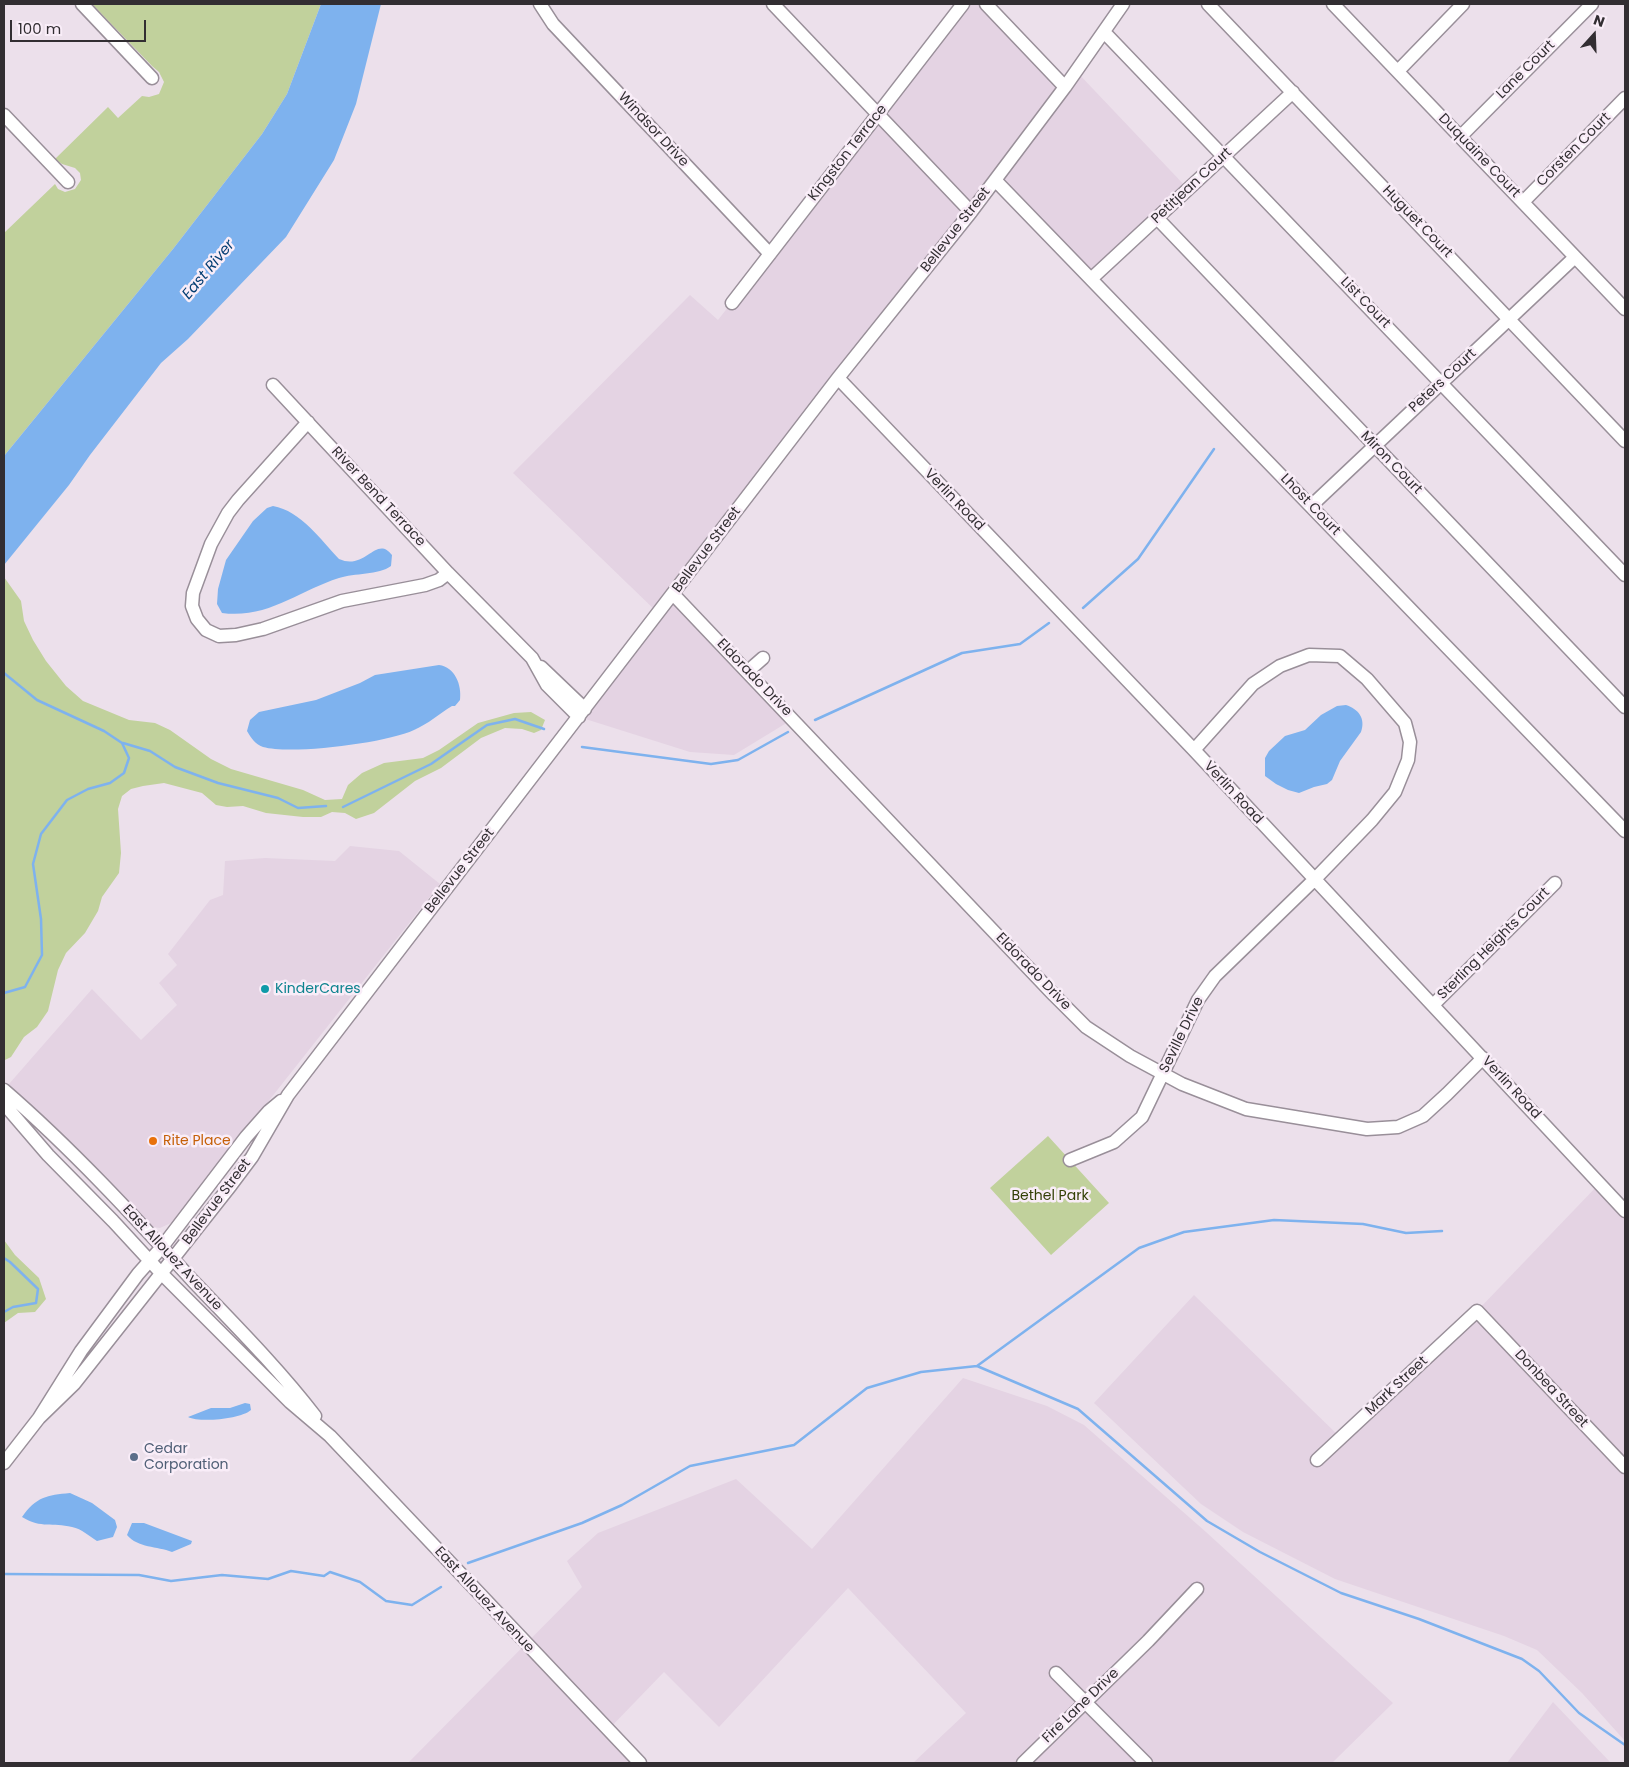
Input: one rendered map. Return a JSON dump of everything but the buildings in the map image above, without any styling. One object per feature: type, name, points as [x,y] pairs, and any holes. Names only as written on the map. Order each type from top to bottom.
[{"type":"street","points":[[82,4],[152,78]]},
{"type":"street","name":"Windsor Drive","points":[[540,4],[553,24],[770,254]]},
{"type":"street","points":[[773,4],[971,212]]},
{"type":"street","name":"Kingston Terrace","points":[[732,303],[963,4]]},
{"type":"street","points":[[986,4],[1065,87]]},
{"type":"street","name":"Bellevue Street","points":[[39,1418],[74,1384],[252,1157],[288,1095],[838,378],[971,212],[1065,87],[1123,4]]},
{"type":"street","name":"Huguet Court","points":[[1208,4],[1625,441]]},
{"type":"street","name":"Duquaine Court","points":[[1333,4],[1625,309]]},
{"type":"street","points":[[1398,71],[1463,4]]},
{"type":"street","name":"Lane Court","points":[[1460,137],[1592,4]]},
{"type":"street","name":"List Court","points":[[1104,32],[1625,575]]},
{"type":"street","name":"Petitjean Court","points":[[1091,279],[1293,92]]},
{"type":"street","name":"Corsten Court","points":[[1523,202],[1625,98]]},
{"type":"street","points":[[4,115],[68,182]]},
{"type":"street","name":"Lhost Court","points":[[995,180],[1625,831]]},
{"type":"street","name":"Miron Court","points":[[1157,218],[1625,707]]},
{"type":"street","name":"Peters Court","points":[[1310,506],[1575,257]]},
{"type":"street","name":"Verlin Road","points":[[838,378],[1434,1004],[1625,1211]]},
{"type":"street","name":"River Bend Terrace","points":[[273,385],[448,573],[532,658],[547,686],[582,713]]},
{"type":"street","points":[[308,422],[238,500],[228,513],[211,544],[193,593],[192,606],[197,619],[206,630],[219,636],[236,635],[263,629],[342,601],[439,580],[448,573]]},
{"type":"street","name":"Eldorado Drive","points":[[673,594],[1048,989],[1086,1027],[1130,1056],[1182,1084],[1246,1109],[1367,1129],[1398,1127],[1423,1116],[1448,1094],[1483,1058]]},
{"type":"street","name":"Seville Drive","points":[[1070,1160],[1114,1142],[1142,1116],[1198,1000],[1215,976],[1355,838],[1394,792],[1408,760],[1410,742],[1405,723],[1374,686],[1340,656],[1309,655],[1280,666],[1253,684],[1194,750]]},
{"type":"street","points":[[747,672],[763,658]]},
{"type":"street","name":"Sterling Heights Court","points":[[1434,1004],[1555,883]]},
{"type":"street","name":"East Allouez Avenue","points":[[4,1090],[85,1167],[162,1247],[286,1381],[330,1436],[640,1763]]},
{"type":"street","name":"Bellevue Street","points":[[4,1463],[39,1418],[82,1351],[149,1261],[162,1247],[246,1136],[269,1111],[288,1095]]},
{"type":"street","name":"East Allouez Avenue","points":[[4,1104],[48,1155],[113,1221],[149,1261],[290,1402],[330,1436]]},
{"type":"street","name":"Mark Street","points":[[1317,1460],[1478,1311]]},
{"type":"street","name":"Donbea Street","points":[[1478,1311],[1625,1467]]},
{"type":"street","name":"Fire Lane Drive","points":[[1023,1763],[1140,1649],[1197,1589]]},
{"type":"street","points":[[1056,1674],[1146,1763]]},
{"type":"shaded area","points":[[963,4],[986,4],[1065,87],[1076,71],[1188,189],[1091,279],[996,180],[673,593],[793,719],[734,755],[690,752],[579,717],[658,613],[513,473],[690,295],[718,320]]},
{"type":"shaded area","points":[[350,846],[399,851],[440,884],[173,1222],[160,1228],[146,1226],[9,1084],[92,989],[141,1040],[177,1005],[159,983],[177,965],[168,954],[210,900],[223,895],[225,861],[265,858],[335,861]]},
{"type":"shaded area","points":[[1599,1184],[1625,1211],[1625,1741],[1582,1693],[1537,1650],[1504,1636],[1335,1579],[1243,1532],[1201,1504],[1094,1403],[1194,1295],[1341,1438],[1477,1311]]},
{"type":"shaded area","points":[[963,1378],[1047,1406],[1084,1425],[1206,1532],[1393,1703],[1332,1763],[913,1763],[966,1713],[848,1588],[719,1727],[664,1672],[608,1730],[640,1763],[408,1763],[582,1587],[567,1561],[598,1533],[736,1479],[812,1549]]},
{"type":"shaded area","points":[[1553,1702],[1611,1763],[1507,1763]]},
{"type":"green space","points":[[92,4],[321,4],[287,94],[262,134],[173,249],[4,456],[4,233],[55,184],[58,189],[65,192],[75,189],[81,180],[80,173],[75,168],[62,164],[55,159],[108,107],[118,118],[142,96],[149,97],[159,94],[164,82],[159,72]]},
{"type":"green space","points":[[4,577],[21,601],[24,621],[46,661],[66,686],[83,701],[129,720],[155,723],[170,730],[211,759],[231,769],[303,790],[325,800],[342,799],[348,785],[362,773],[384,763],[423,758],[439,750],[478,723],[514,713],[531,712],[545,720],[541,730],[534,733],[522,729],[505,728],[481,738],[441,768],[415,781],[374,813],[356,819],[345,813],[332,812],[321,817],[303,817],[266,813],[243,806],[227,807],[216,805],[202,793],[164,783],[131,789],[122,796],[118,809],[121,853],[119,873],[102,897],[98,911],[85,933],[66,953],[58,970],[48,1011],[37,1027],[24,1037],[11,1057],[5,1060]]},
{"type":"green space","name":"Bethel Park","points":[[1048,1136],[1109,1203],[1051,1255],[990,1188]]},
{"type":"green space","points":[[4,1240],[15,1255],[39,1278],[46,1299],[35,1312],[18,1313],[4,1323]]},
{"type":"water","name":"East River","points":[[321,4],[381,4],[356,104],[334,160],[286,237],[188,339],[161,363],[69,485],[4,565],[4,456],[173,249],[262,134],[287,94]]},
{"type":"water","points":[[273,506],[293,514],[310,527],[339,559],[356,560],[381,548],[392,555],[391,566],[380,571],[345,576],[324,583],[282,603],[254,612],[239,614],[222,613],[217,604],[218,589],[226,560],[253,521],[267,508]]},
{"type":"water","points":[[439,665],[449,669],[456,678],[460,688],[460,700],[455,706],[452,706],[424,725],[401,735],[362,743],[295,750],[263,747],[247,731],[250,720],[259,712],[316,700],[360,683],[375,675]]},
{"type":"water","points":[[1346,705],[1360,715],[1362,727],[1361,732],[1340,761],[1332,780],[1327,784],[1299,793],[1276,784],[1265,776],[1265,758],[1269,751],[1285,736],[1305,730],[1321,715],[1337,706]]},
{"type":"water","points":[[245,1403],[250,1404],[251,1410],[239,1416],[211,1420],[188,1417],[211,1408],[230,1408]]},
{"type":"water","points":[[70,1493],[92,1503],[115,1520],[117,1527],[113,1537],[97,1541],[76,1528],[35,1523],[22,1517],[32,1505],[43,1498]]},
{"type":"water","points":[[132,1523],[144,1523],[192,1541],[191,1544],[172,1552],[142,1545],[127,1535]]},
{"type":"waterway","points":[[1083,608],[1138,559],[1214,449]]},
{"type":"waterway","points":[[815,720],[962,653],[1020,644],[1049,623]]},
{"type":"waterway","points":[[4,673],[37,700],[104,731],[122,743],[129,758],[124,773],[110,783],[88,789],[67,800],[41,834],[33,864],[41,919],[42,955],[25,987],[4,993]]},
{"type":"waterway","points":[[343,807],[431,764],[487,725],[515,719],[544,729]]},
{"type":"waterway","points":[[582,747],[711,764],[738,760],[788,732]]},
{"type":"waterway","points":[[123,743],[150,751],[175,767],[218,783],[278,798],[298,808],[326,806]]},
{"type":"waterway","points":[[977,1366],[1139,1248],[1184,1232],[1274,1220],[1363,1224],[1406,1233],[1442,1231]]},
{"type":"waterway","points":[[4,1258],[38,1289],[36,1303],[13,1307],[4,1312]]},
{"type":"waterway","points":[[468,1563],[582,1523],[622,1505],[690,1466],[794,1445],[867,1388],[921,1372],[977,1366],[1078,1409],[1207,1521],[1260,1552],[1341,1593],[1419,1619],[1522,1659],[1539,1671],[1579,1713],[1625,1745]]},
{"type":"waterway","points":[[4,1574],[139,1575],[171,1581],[222,1575],[268,1579],[291,1571],[324,1576],[330,1572],[360,1582],[386,1601],[412,1605],[441,1587]]},
{"type":"place","name":"KinderCares","points":[[265,989]]},
{"type":"place","name":"Rite Place","points":[[153,1141]]},
{"type":"place","name":"Cedar Corporation","points":[[134,1457]]}]
